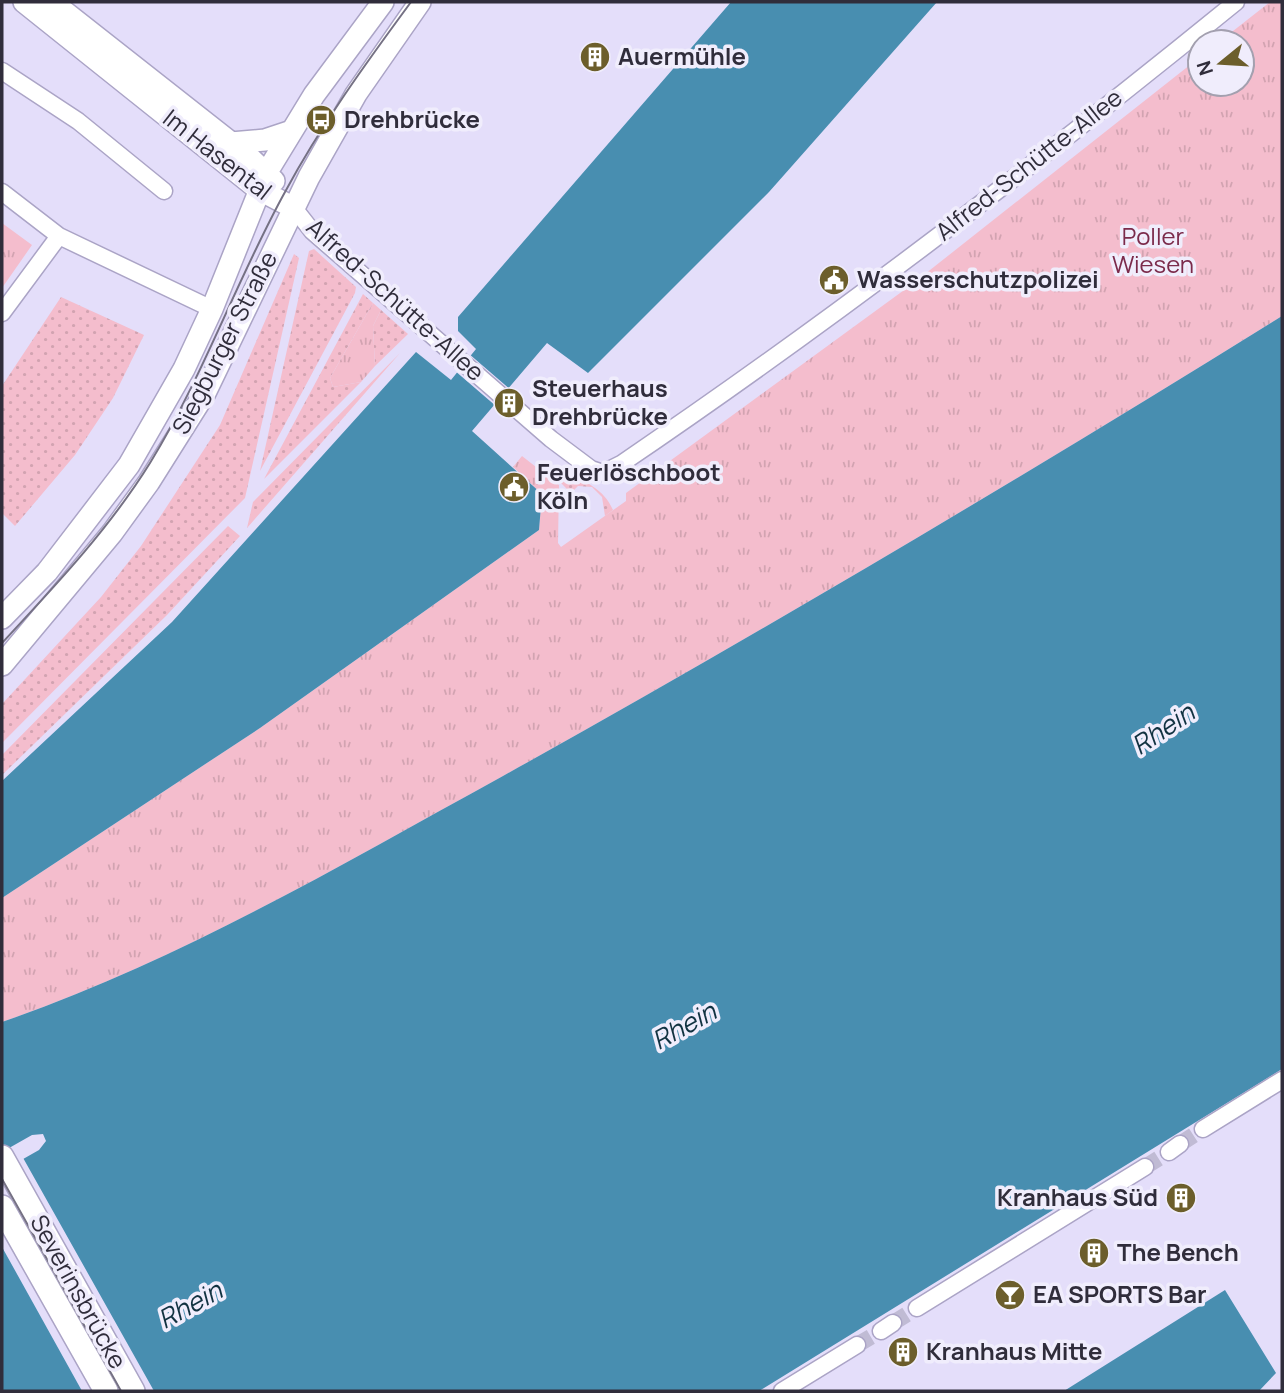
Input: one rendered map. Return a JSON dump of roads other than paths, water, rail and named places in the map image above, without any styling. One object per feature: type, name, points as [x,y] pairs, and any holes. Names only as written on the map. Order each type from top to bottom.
[{"type":"main road","name":"Im Hasental","points":[[24,2],[262,176]]},
{"type":"main road","name":"Im Hasental","points":[[52,2],[231,143],[294,208]]},
{"type":"main road","name":"Siegburger Straße","points":[[2,618],[47,572],[129,465],[170,397],[212,309],[262,176],[314,95],[383,2]]},
{"type":"main road","name":"Siegburger Straße","points":[[2,665],[112,533],[149,482],[205,393],[294,208],[356,94],[421,2]]},
{"type":"main road","points":[[231,143],[265,140],[292,131]]},
{"type":"main road","name":"Severinsbrücke","points":[[2,1157],[133,1391]]},
{"type":"main road","name":"Severinsbrücke","points":[[2,1207],[106,1391]]},
{"type":"street","name":"Alfred-Schütte-Allee","points":[[294,208],[312,231],[542,431],[591,469],[603,472],[615,468],[752,375],[945,230],[1236,2]]},
{"type":"street","points":[[2,71],[78,121],[164,191]]},
{"type":"street","points":[[2,192],[59,236],[212,309]]},
{"type":"street","points":[[2,313],[59,236]]},
{"type":"street","points":[[1203,1129],[1282,1080]]},
{"type":"street","points":[[917,1308],[1145,1167]]},
{"type":"street","points":[[782,1391],[857,1345]]},
{"type":"water","points":[[731,2],[937,2],[769,192],[588,373],[547,343],[472,431],[542,494],[539,530],[260,728],[2,898],[2,781],[172,622],[416,352],[451,380],[476,349],[458,331],[458,317]]},
{"type":"water","name":"Rhein","points":[[1282,316],[1282,1069],[759,1391],[2,1391],[2,1171],[39,1150],[46,1141],[43,1134],[32,1135],[2,1152],[2,1022],[68,998],[195,941],[380,844],[798,608],[993,493]]},
{"type":"water","points":[[1225,1290],[1276,1373],[1259,1391],[1064,1391]]},
{"type":"tunnel","points":[[1180,1144],[1203,1129]]},
{"type":"tunnel","points":[[1145,1167],[1169,1152]]},
{"type":"tunnel","points":[[893,1323],[917,1308]]},
{"type":"tunnel","points":[[857,1345],[881,1331]]},
{"type":"tram line","points":[[2,643],[99,534],[150,463],[187,396],[267,226],[299,167],[345,95],[411,2]]},
{"type":"tram line","points":[[2,1179],[121,1391]]},
{"type":"place","name":"Auermühle","points":[[595,57]]},
{"type":"place","name":"Drehbrücke","points":[[321,120]]},
{"type":"place","name":"Wasserschutzpolizei","points":[[834,280]]},
{"type":"place","name":"Steuerhaus Drehbrücke","points":[[509,403]]},
{"type":"place","name":"Feuerlöschboot Köln","points":[[514,487]]},
{"type":"place","name":"Kranhaus Süd","points":[[1181,1198]]},
{"type":"place","name":"The Bench","points":[[1094,1253]]},
{"type":"place","name":"EA SPORTS Bar","points":[[1010,1295]]},
{"type":"place","name":"Kranhaus Mitte","points":[[903,1352]]},
{"type":"park label","name":"Poller Wiesen","points":[[1153,251]]}]
